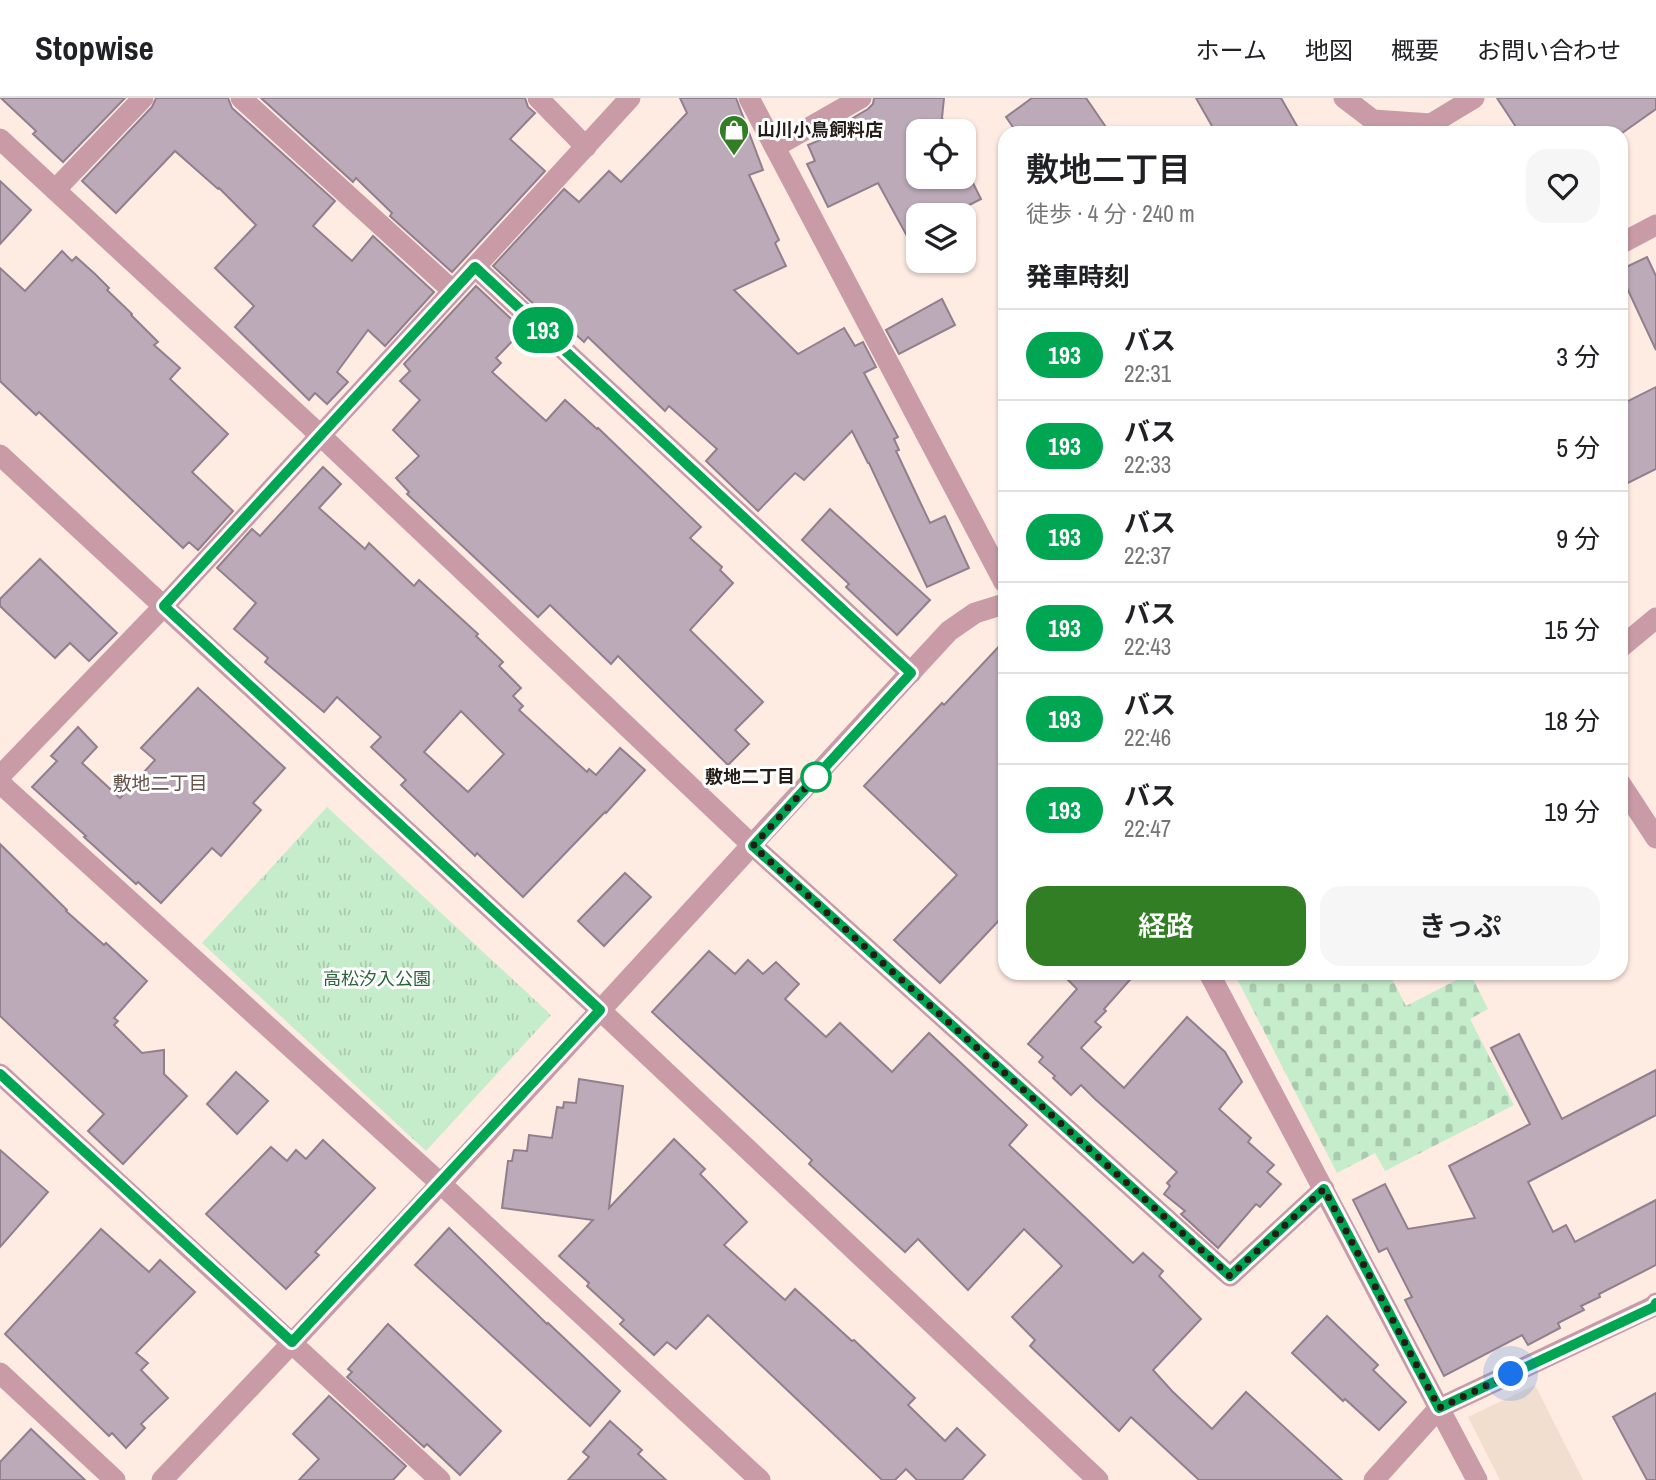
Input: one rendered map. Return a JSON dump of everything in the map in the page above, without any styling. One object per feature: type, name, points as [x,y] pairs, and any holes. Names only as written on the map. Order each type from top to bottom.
[{"type":"street","points":[[55,190],[143,98]]},
{"type":"street","points":[[241,98],[453,291]]},
{"type":"street","points":[[538,98],[586,147]]},
{"type":"street","points":[[0,776],[164,606],[630,98]]},
{"type":"street","points":[[749,98],[998,571]]},
{"type":"street","points":[[775,147],[861,98]]},
{"type":"street","points":[[1344,98],[1373,120],[1419,126]]},
{"type":"street","points":[[1437,126],[1474,98]]},
{"type":"street","points":[[0,139],[320,436],[753,846],[1230,1276],[1324,1189]]},
{"type":"street","points":[[1628,240],[1656,225]]},
{"type":"street","points":[[475,267],[911,673]]},
{"type":"street","points":[[0,455],[600,1010],[1098,1480]]},
{"type":"street","points":[[162,1480],[753,846],[949,631],[975,613],[998,606]]},
{"type":"street","points":[[1628,641],[1656,618]]},
{"type":"street","points":[[0,783],[440,1183],[760,1480]]},
{"type":"street","points":[[1628,795],[1656,838]]},
{"type":"street","points":[[1213,980],[1477,1480]]},
{"type":"street","points":[[0,1074],[440,1480]]},
{"type":"street","points":[[1374,1480],[1439,1408],[1654,1307],[1656,1303]]},
{"type":"street","points":[[0,1373],[115,1480]]},
{"type":"shaded area","points":[[1535,1385],[1583,1480],[1500,1480],[1468,1417]]},
{"type":"green space","name":"高松汐入公園","points":[[327,807],[551,1015],[426,1151],[202,943]]},
{"type":"green space","points":[[1238,980],[1393,980],[1406,1006],[1456,980],[1474,980],[1488,1009],[1470,1019],[1514,1105],[1385,1171],[1375,1153],[1337,1173]]},
{"type":"building","points":[[1,98],[125,98],[63,162],[33,134],[36,131]]},
{"type":"building","points":[[156,98],[228,98],[232,108],[335,201],[313,226],[352,261],[373,236],[434,292],[385,346],[368,330],[337,372],[348,382],[327,404],[315,393],[309,400],[235,327],[254,306],[215,268],[256,225],[219,188],[175,151],[116,213],[82,181],[152,107]]},
{"type":"building","points":[[261,98],[525,98],[528,107],[535,113],[510,139],[545,171],[452,272],[390,216],[392,213],[356,178],[353,182]]},
{"type":"building","points":[[680,98],[736,98],[763,170],[749,175],[779,240],[775,243],[786,266],[734,290],[798,354],[844,328],[855,346],[863,342],[876,367],[864,373],[898,437],[894,439],[899,450],[896,451],[930,523],[945,516],[969,568],[927,587],[852,431],[804,480],[795,473],[758,511],[706,461],[717,449],[669,406],[665,411],[588,337],[584,342],[546,307],[541,311],[493,266],[564,189],[579,202],[609,171],[621,182],[687,113]]},
{"type":"building","points":[[874,98],[944,98],[943,119],[906,119],[906,189],[976,189],[981,199],[973,203],[906,203],[906,234],[878,183],[828,207],[807,164],[815,161],[808,145],[856,125],[853,118],[873,104]]},
{"type":"building","points":[[1032,98],[1086,98],[1105,126],[1012,126],[1006,117]]},
{"type":"building","points":[[1196,98],[1281,98],[1297,126],[1212,126]]},
{"type":"building","points":[[1497,98],[1656,98],[1656,109],[1628,129],[1628,126],[1515,126]]},
{"type":"building","points":[[0,181],[31,210],[0,244]]},
{"type":"building","points":[[62,251],[72,261],[76,257],[95,274],[158,342],[154,345],[180,368],[170,379],[228,434],[192,472],[233,511],[198,550],[189,542],[183,548],[39,412],[36,415],[0,381],[0,268],[25,291]]},
{"type":"building","points":[[1647,257],[1656,276],[1656,350],[1628,290],[1628,266]]},
{"type":"building","points":[[476,286],[523,330],[496,358],[501,363],[492,372],[546,421],[565,400],[598,428],[701,527],[690,538],[722,567],[720,570],[733,583],[690,630],[763,702],[735,730],[749,744],[728,765],[618,656],[611,664],[550,605],[538,617],[407,494],[409,492],[396,478],[419,456],[393,430],[420,400],[400,381],[410,371],[404,364]]},
{"type":"building","points":[[942,299],[955,325],[899,354],[886,330]]},
{"type":"building","points":[[1656,387],[1656,469],[1628,483],[1628,401]]},
{"type":"building","points":[[323,467],[341,484],[319,508],[365,549],[369,543],[414,586],[419,580],[478,634],[476,636],[503,662],[499,666],[521,688],[513,696],[523,706],[519,710],[587,772],[589,769],[596,775],[620,748],[645,770],[523,897],[477,853],[475,856],[401,785],[406,780],[371,747],[381,737],[337,697],[324,712],[265,662],[268,658],[234,629],[256,603],[217,568],[252,529],[260,536]],"holes":[[[461,711],[504,754],[468,792],[424,752]]]},
{"type":"building","points":[[830,509],[930,600],[897,635],[846,587],[849,584],[802,540]]},
{"type":"building","points":[[40,559],[117,633],[89,661],[70,643],[55,658],[0,606],[0,599]]},
{"type":"building","points":[[998,647],[998,921],[940,983],[894,940],[957,875],[864,786],[942,703],[944,705]]},
{"type":"building","points":[[198,688],[285,768],[253,803],[261,810],[221,856],[212,848],[161,903],[138,882],[136,884],[32,787],[57,761],[51,756],[78,727],[97,747],[82,763],[120,798],[155,760],[141,748]]},
{"type":"building","points":[[0,844],[66,911],[147,981],[114,1018],[118,1021],[114,1025],[142,1053],[164,1050],[164,1074],[187,1096],[123,1164],[88,1131],[104,1114],[0,1016]]},
{"type":"building","points":[[625,873],[651,897],[604,946],[578,921]]},
{"type":"building","points":[[709,951],[735,974],[748,960],[763,974],[776,962],[799,984],[785,999],[826,1037],[840,1023],[892,1072],[929,1033],[1027,1125],[1009,1145],[1133,1263],[1143,1253],[1163,1271],[1159,1276],[1201,1319],[1153,1370],[1172,1391],[1212,1429],[1246,1392],[1342,1480],[1199,1480],[1131,1417],[1119,1431],[1030,1346],[1035,1340],[1012,1317],[1062,1266],[1024,1229],[968,1290],[918,1239],[905,1252],[809,1164],[812,1160],[652,1012]]},
{"type":"building","points":[[1068,980],[1130,980],[1104,1009],[1106,1011],[1095,1022],[1101,1027],[1081,1048],[1124,1088],[1187,1017],[1225,1052],[1242,1082],[1219,1109],[1251,1138],[1248,1142],[1274,1165],[1267,1172],[1281,1184],[1260,1207],[1256,1204],[1218,1248],[1181,1214],[1185,1211],[1164,1194],[1170,1186],[1167,1183],[1177,1172],[1081,1085],[1071,1095],[1039,1062],[1043,1057],[1028,1044],[1077,989]]},
{"type":"building","points":[[1519,1034],[1562,1119],[1656,1070],[1656,1115],[1528,1182],[1553,1232],[1566,1225],[1575,1242],[1656,1200],[1656,1265],[1599,1294],[1600,1297],[1581,1306],[1584,1310],[1558,1323],[1560,1328],[1528,1345],[1522,1335],[1444,1376],[1405,1300],[1412,1297],[1387,1248],[1379,1252],[1353,1200],[1385,1184],[1408,1229],[1475,1218],[1449,1166],[1530,1124],[1491,1048]]},
{"type":"building","points":[[236,1072],[268,1101],[237,1134],[207,1104]]},
{"type":"building","points":[[579,1079],[623,1086],[609,1208],[674,1139],[705,1169],[700,1174],[747,1222],[724,1245],[785,1300],[795,1289],[854,1340],[915,1398],[908,1405],[945,1441],[957,1428],[985,1455],[962,1480],[917,1480],[906,1469],[895,1480],[882,1480],[708,1315],[676,1349],[667,1342],[654,1355],[620,1324],[624,1320],[559,1256],[593,1220],[502,1208],[508,1161],[512,1161],[514,1150],[527,1151],[529,1135],[552,1138],[557,1107],[563,1108],[564,1102],[576,1103]]},
{"type":"building","points":[[323,1140],[375,1188],[315,1252],[319,1255],[286,1289],[206,1214],[271,1147],[287,1161],[296,1150],[306,1159]]},
{"type":"building","points":[[0,1150],[48,1192],[0,1247]]},
{"type":"building","points":[[449,1228],[620,1391],[590,1426],[415,1265]]},
{"type":"building","points":[[101,1229],[149,1272],[160,1260],[195,1292],[136,1353],[148,1363],[141,1370],[168,1398],[141,1424],[145,1428],[126,1448],[112,1433],[109,1436],[5,1334]]},
{"type":"building","points":[[1327,1316],[1378,1365],[1373,1370],[1406,1402],[1379,1430],[1345,1399],[1343,1401],[1292,1353]]},
{"type":"building","points":[[388,1324],[501,1431],[460,1475],[427,1444],[424,1447],[347,1377],[352,1372],[348,1369]]},
{"type":"building","points":[[1656,1393],[1656,1480],[1647,1480],[1613,1417]]},
{"type":"building","points":[[329,1396],[406,1466],[393,1480],[299,1480],[319,1459],[293,1434]]},
{"type":"building","points":[[610,1421],[642,1450],[638,1454],[666,1480],[568,1480],[589,1457],[583,1452]]},
{"type":"building","points":[[31,1429],[85,1480],[0,1480],[0,1462]]},
{"type":"bus line","name":"193","points":[[0,1074],[292,1342],[600,1010],[164,606],[475,267],[911,673],[753,846],[1230,1276],[1324,1189],[1439,1408],[1654,1307],[1656,1303]]},
{"type":"place","name":"山川小鳥飼料店","points":[[734,157]]},
{"type":"place","name":"敷地二丁目","points":[[816,777]]},
{"type":"district","name":"敷地二丁目","points":[[160,783]]},
{"type":"route","points":[[816,777],[823,769],[753,846],[1230,1276],[1324,1189],[1439,1408],[1511,1374]]}]
